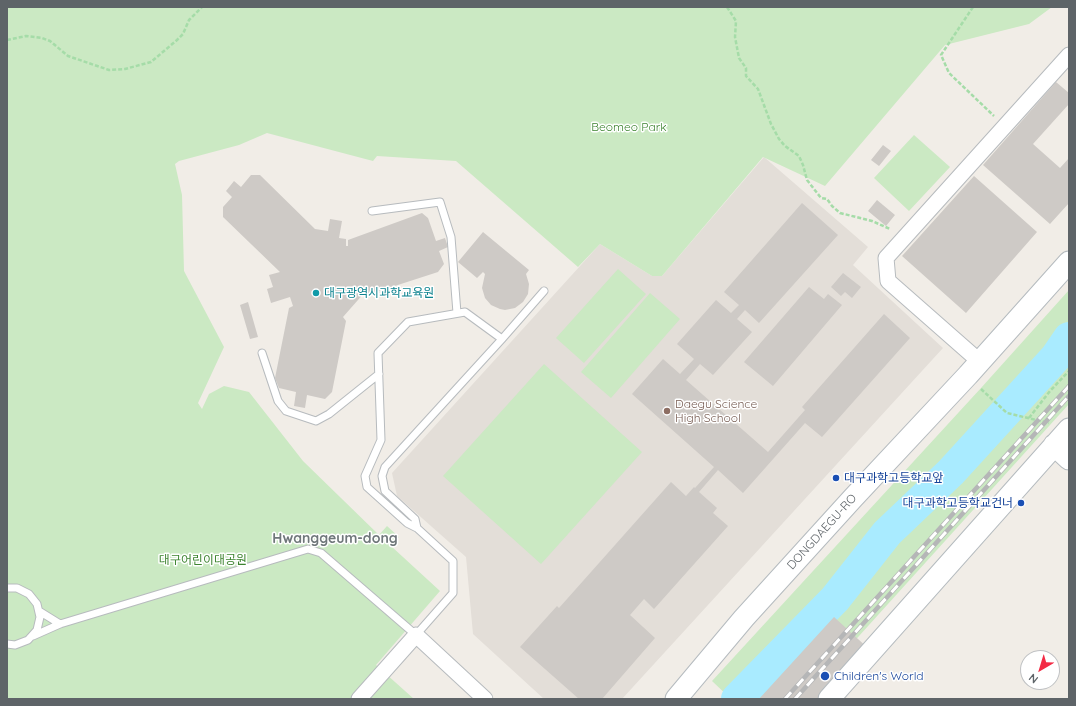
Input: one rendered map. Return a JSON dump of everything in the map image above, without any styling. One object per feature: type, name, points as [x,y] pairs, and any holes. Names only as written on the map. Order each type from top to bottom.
[{"type":"main road","name":"DONGDAEGU-RO","points":[[677,698],[755,606],[968,375],[1069,262]]},
{"type":"main road","points":[[829,699],[1062,452],[1060,426]]},
{"type":"street","points":[[979,361],[888,281],[886,258],[1069,55]]},
{"type":"street","points":[[359,699],[416,635],[485,699]]},
{"type":"lane","points":[[372,211],[440,202],[451,237],[457,313]]},
{"type":"lane","points":[[417,528],[415,518],[384,491],[382,476],[385,467],[544,291]]},
{"type":"lane","points":[[7,644],[15,645],[22,643],[33,636],[60,624],[308,549],[321,553],[416,635],[453,592],[453,561],[417,528],[407,523],[367,487],[365,476],[381,440],[378,353],[408,322],[465,312],[502,339]]},
{"type":"lane","points":[[262,353],[278,401],[286,411],[316,421],[329,414],[379,374]]},
{"type":"lane","points":[[7,588],[17,588],[29,594],[37,604],[39,611],[39,624],[33,636]]},
{"type":"lane","points":[[39,611],[60,624]]},
{"type":"path","points":[[7,40],[26,36],[42,38],[50,41],[68,56],[109,70],[125,69],[151,62],[156,58],[183,34],[189,20],[202,7]]},
{"type":"path","points":[[727,7],[736,21],[735,37],[739,58],[746,68],[746,76],[758,89],[771,124],[779,139],[785,146],[799,156],[803,165],[806,180],[812,188],[821,198],[827,199],[840,213],[872,221],[904,237]]},
{"type":"path","points":[[973,7],[942,55],[949,73],[1005,126]]},
{"type":"path","points":[[1029,418],[1050,391],[1069,371]]},
{"type":"path","points":[[981,388],[1007,413],[1060,426]]},
{"type":"shaded area","name":"Daegu Science High School","points":[[764,157],[868,247],[853,265],[943,348],[622,699],[544,699],[473,634],[466,557],[397,496],[392,473],[600,244],[652,276],[662,276]]},
{"type":"green space","name":"Beomeo Park","points":[[7,7],[1052,7],[1029,24],[945,45],[825,186],[763,157],[662,276],[652,276],[600,244],[578,267],[456,161],[377,156],[373,161],[267,133],[239,145],[179,161],[175,164],[182,195],[184,271],[224,347],[198,403],[202,409],[209,394],[224,386],[249,392],[303,461],[379,535],[387,526],[399,537],[391,546],[440,591],[376,665],[414,699],[7,699]]},
{"type":"green space","points":[[914,135],[950,167],[909,211],[874,178]]},
{"type":"green space","points":[[618,269],[646,294],[584,363],[556,338]]},
{"type":"green space","points":[[1069,290],[1069,404],[802,699],[731,699],[712,681]]},
{"type":"green space","points":[[650,293],[680,319],[611,398],[581,372]]},
{"type":"green space","points":[[544,364],[642,452],[541,564],[443,476]]},
{"type":"building","points":[[1056,82],[1069,93],[1069,104],[1033,144],[1060,168],[1069,158],[1069,203],[1050,224],[983,165]]},
{"type":"building","points":[[883,145],[891,151],[879,166],[871,160]]},
{"type":"building","name":"대구광역시과학교육원","points":[[251,175],[260,175],[315,229],[328,231],[330,219],[342,221],[339,238],[346,239],[346,246],[348,246],[348,240],[422,213],[428,218],[436,241],[445,238],[448,247],[439,251],[444,264],[438,272],[370,294],[365,292],[343,317],[346,321],[332,392],[325,399],[307,395],[305,408],[294,406],[296,392],[279,388],[275,378],[289,308],[293,306],[290,297],[271,303],[267,289],[273,287],[269,275],[280,272],[223,217],[223,207],[232,197],[226,191],[234,181],[241,187]]},
{"type":"building","points":[[974,176],[1037,232],[966,313],[902,256]]},
{"type":"building","points":[[877,200],[895,215],[886,226],[868,211]]},
{"type":"building","points":[[802,203],[838,235],[759,323],[745,310],[737,319],[752,332],[713,375],[700,364],[686,380],[768,452],[805,410],[802,407],[884,314],[910,338],[822,437],[805,423],[743,493],[718,470],[699,492],[717,508],[713,513],[728,526],[654,609],[644,599],[630,615],[655,638],[602,699],[579,699],[520,647],[557,606],[559,608],[671,482],[686,496],[714,467],[632,394],[663,359],[680,374],[694,359],[677,344],[716,300],[731,313],[739,305],[724,292]]},
{"type":"building","points":[[483,232],[529,270],[526,274],[529,284],[528,294],[523,302],[515,308],[505,310],[491,305],[485,298],[482,288],[485,274],[483,272],[477,278],[458,262]]},
{"type":"building","points":[[843,273],[861,287],[852,298],[845,292],[841,296],[831,287]]},
{"type":"building","points":[[809,287],[824,299],[828,294],[842,305],[773,386],[744,362]]},
{"type":"building","points":[[248,302],[258,337],[250,339],[240,305]]},
{"type":"building","points":[[834,617],[870,650],[826,699],[759,699]]},
{"type":"waterway","points":[[737,699],[835,599],[887,533],[951,472],[1056,357],[1069,338]]},
{"type":"railway","points":[[785,699],[1069,386]]},
{"type":"railway","points":[[795,699],[1069,396]]},
{"type":"place","name":"대구광역시과학교육원","points":[[316,293]]},
{"type":"place","name":"Daegu Science High School","points":[[667,411]]},
{"type":"place","name":"대구과학고등학교앞","points":[[836,478]]},
{"type":"place","name":"대구과학고등학교건너","points":[[1021,503]]},
{"type":"place","name":"Children's World","points":[[825,676]]},
{"type":"district","name":"Hwanggeum-dong","points":[[335,539]]},
{"type":"park label","name":"대구어린이대공원","points":[[203,560]]}]
